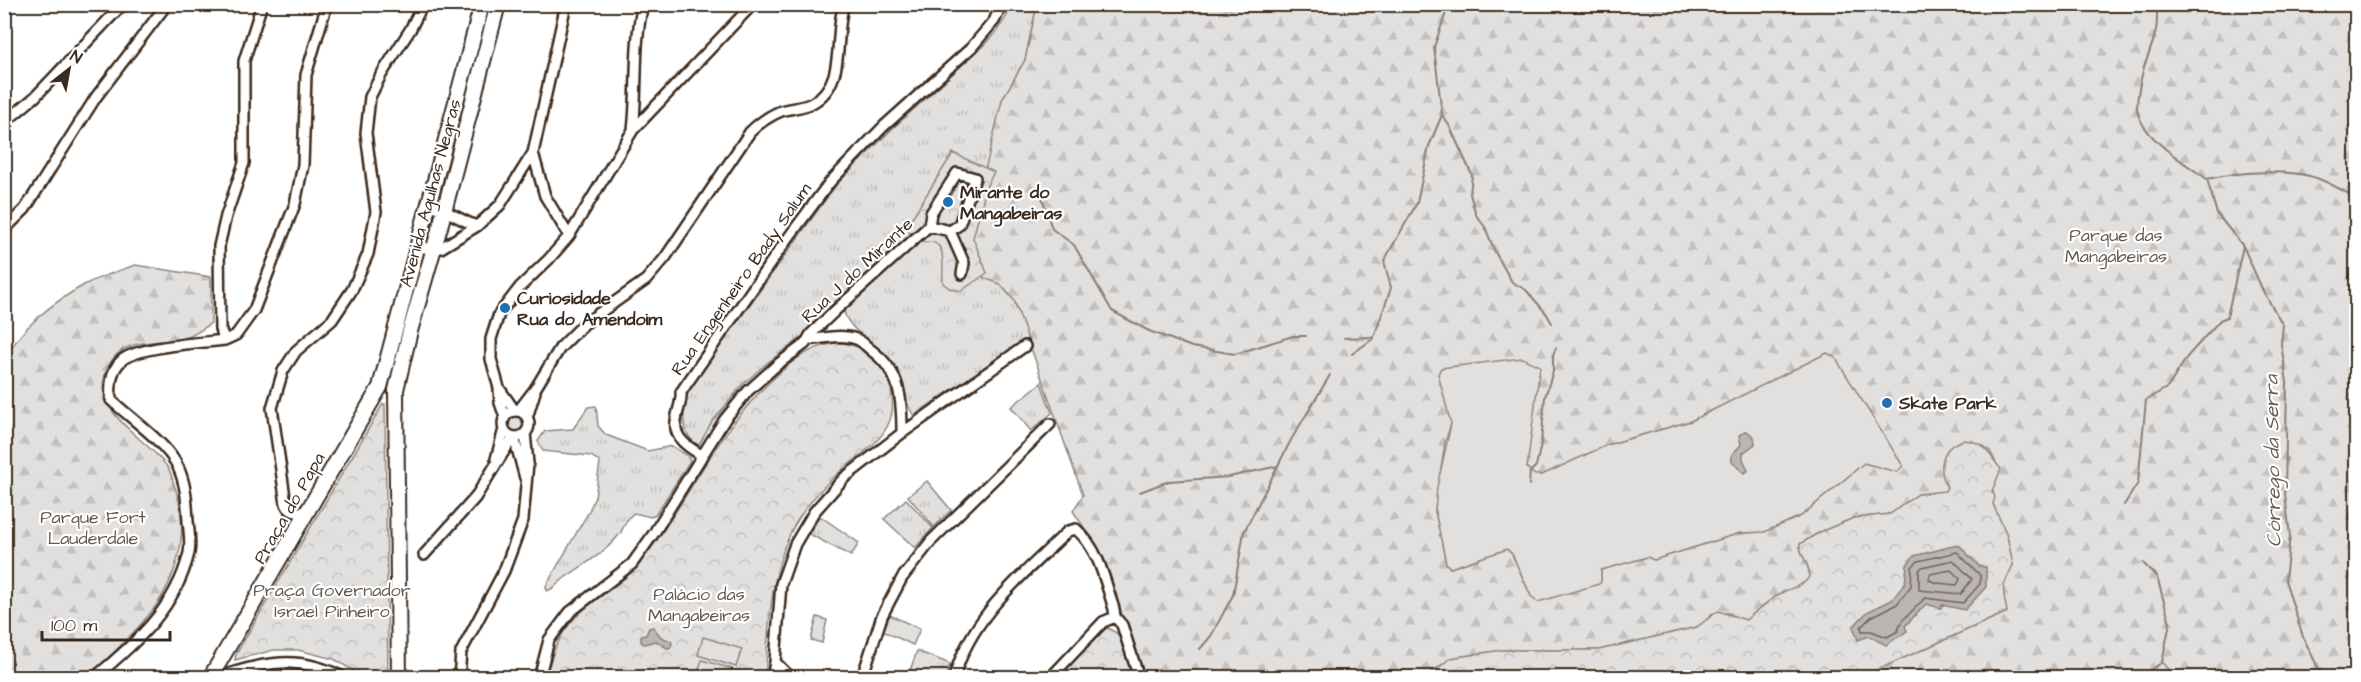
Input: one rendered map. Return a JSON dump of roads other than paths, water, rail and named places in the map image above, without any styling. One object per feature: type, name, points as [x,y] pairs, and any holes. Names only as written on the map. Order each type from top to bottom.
[{"type":"street","points":[[4,123],[35,97],[123,4]]},
{"type":"street","points":[[4,230],[25,209],[96,97],[167,4]]},
{"type":"street","points":[[225,340],[220,329],[219,246],[226,216],[244,163],[244,61],[262,4]]},
{"type":"street","points":[[94,678],[131,647],[162,612],[174,593],[190,551],[187,496],[178,466],[157,440],[111,400],[110,378],[121,360],[139,351],[225,340],[236,335],[254,310],[295,204],[303,165],[306,75],[327,4]]},
{"type":"street","points":[[308,511],[294,513],[286,504],[272,408],[283,371],[296,351],[332,320],[352,290],[368,254],[376,212],[366,134],[370,97],[423,4]]},
{"type":"street","name":"Avenida Agulhas Negras","points":[[380,387],[482,4]]},
{"type":"street","name":"Avenida Agulhas Negras","points":[[396,390],[498,4]]},
{"type":"street","points":[[417,246],[434,250],[456,240],[477,226],[500,205],[533,153],[566,4]]},
{"type":"street","points":[[633,130],[637,99],[637,30],[643,4]]},
{"type":"street","points":[[493,470],[505,417],[491,358],[491,339],[499,314],[520,287],[569,236],[633,130],[753,4]]},
{"type":"street","points":[[505,417],[516,411],[535,389],[560,348],[584,324],[646,280],[666,258],[750,132],[763,120],[780,112],[812,103],[825,91],[834,78],[844,4]]},
{"type":"street","name":"Rua Engenheiro Bady Salum","points":[[703,456],[687,447],[677,431],[675,422],[682,401],[681,392],[783,245],[830,182],[883,127],[971,48],[994,21],[1002,4]]},
{"type":"street","points":[[533,153],[545,196],[569,236]]},
{"type":"street","points":[[957,173],[975,178],[959,225],[950,231],[929,226],[931,213],[957,173]]},
{"type":"street","points":[[428,204],[445,209],[460,220],[477,226]]},
{"type":"street","points":[[456,240],[460,220]]},
{"type":"street","name":"Rua J do Mirante","points":[[703,456],[725,419],[748,391],[809,339],[837,309],[929,226]]},
{"type":"street","points":[[950,231],[964,263],[962,274]]},
{"type":"street","points":[[809,339],[834,337],[856,339],[881,357],[891,369],[899,389],[902,433]]},
{"type":"street","points":[[772,678],[781,584],[795,544],[814,512],[838,484],[902,433],[1025,346]]},
{"type":"street","points":[[380,387],[396,390],[399,678]]},
{"type":"street","name":"Praça do Papa","points":[[210,678],[380,387]]},
{"type":"street","points":[[499,388],[516,411],[527,418]]},
{"type":"street","points":[[459,678],[461,652],[491,598],[514,547],[523,520],[528,453],[525,433],[535,389]]},
{"type":"street","points":[[862,678],[882,616],[902,578],[931,541],[1050,423]]},
{"type":"street","points":[[504,429],[513,436],[527,484]]},
{"type":"street","points":[[423,555],[475,498],[513,436],[525,433]]},
{"type":"street","points":[[539,678],[549,640],[577,606],[632,564],[703,456]]},
{"type":"street","points":[[954,678],[966,645],[988,611],[1068,531],[1076,528],[1094,550],[1115,617],[1122,625],[1139,678]]},
{"type":"street","points":[[1050,678],[1103,622],[1115,617]]},
{"type":"street","points":[[216,678],[252,666],[290,662],[312,665],[344,678]]},
{"type":"street","points":[[775,662],[791,678]]},
{"type":"water","points":[[1747,431],[1754,437],[1755,444],[1743,453],[1748,471],[1744,473],[1732,462],[1732,454],[1741,445],[1739,435]]},
{"type":"water","points":[[1960,546],[1979,566],[1986,567],[1986,587],[1965,610],[1926,604],[1905,626],[1907,631],[1886,645],[1869,636],[1858,640],[1853,627],[1867,612],[1892,600],[1905,583],[1907,565],[1914,556]]},
{"type":"water","points":[[653,627],[661,637],[671,641],[670,648],[656,641],[644,644],[641,642],[641,636],[646,635],[649,628]]},
{"type":"waterway","name":"Córrego da Serra","points":[[1449,4],[1434,47],[1442,115],[1472,175],[1470,194],[1476,215],[1485,227],[1495,252],[1512,282],[1526,290],[1552,323]]},
{"type":"waterway","name":"Córrego da Serra","points":[[2156,4],[2156,29],[2144,67],[2137,108],[2146,129],[2165,149],[2207,179],[2233,174],[2294,173],[2319,179],[2356,198]]},
{"type":"waterway","name":"Córrego da Serra","points":[[1344,338],[1374,337],[1391,288],[1384,261],[1417,203],[1429,146],[1442,115]]},
{"type":"waterway","name":"Córrego da Serra","points":[[2207,179],[2217,214],[2243,246],[2263,291],[2283,325],[2281,344],[2287,382],[2285,494],[2290,536],[2285,580],[2303,637],[2323,678]]},
{"type":"waterway","name":"Córrego da Serra","points":[[1042,197],[1052,229],[1074,245],[1112,311],[1149,331],[1192,347],[1235,354],[1293,336],[1306,336]]},
{"type":"waterway","name":"Córrego da Serra","points":[[2124,505],[2138,483],[2146,400],[2168,387],[2187,357],[2220,320],[2227,317],[2243,246]]},
{"type":"waterway","name":"Córrego da Serra","points":[[1352,354],[1374,338]]},
{"type":"waterway","name":"Córrego da Serra","points":[[1529,485],[1530,472],[1536,466],[1541,444],[1545,397],[1553,371],[1553,355],[1556,348]]},
{"type":"waterway","name":"Córrego da Serra","points":[[1200,649],[1211,636],[1233,595],[1244,532],[1291,440],[1330,375]]},
{"type":"waterway","name":"Córrego da Serra","points":[[1140,492],[1169,481],[1229,477],[1278,466]]},
{"type":"waterway","name":"Córrego da Serra","points":[[2143,563],[2157,577],[2170,623],[2162,662],[2176,678]]},
{"type":"waterway","name":"Córrego da Serra","points":[[2138,678],[2161,663]]},
{"type":"place","name":"Mirante do Mangabeiras","points":[[948,202]]},
{"type":"place","name":"Curiosidade Rua do Amendoim","points":[[505,308]]},
{"type":"place","name":"Skate Park","points":[[1887,403]]},
{"type":"park label","name":"Parque das Mangabeiras","points":[[2116,245]]},
{"type":"park label","name":"Parque Fort Lauderdale","points":[[93,527]]},
{"type":"park label","name":"Praça Governador Israel Pinheiro","points":[[332,600]]},
{"type":"park label","name":"Palácio das Mangabeiras","points":[[699,604]]}]
